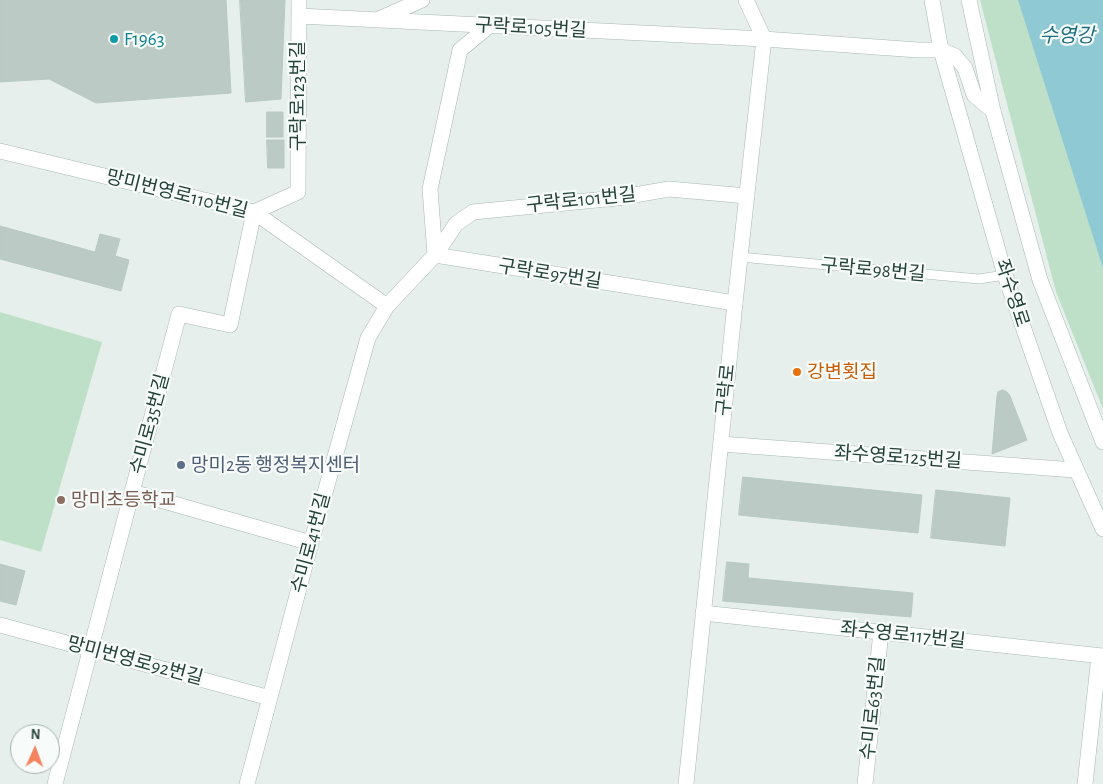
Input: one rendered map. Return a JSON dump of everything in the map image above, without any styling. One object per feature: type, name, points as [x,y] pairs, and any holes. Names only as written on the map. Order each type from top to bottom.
[{"type":"street","name":"구락로123번길","points":[[254,212],[298,192],[298,0]]},
{"type":"street","points":[[378,20],[422,0]]},
{"type":"street","points":[[746,0],[764,39],[941,50],[955,56],[965,68],[974,95],[993,111]]},
{"type":"street","name":"좌수영로","points":[[932,0],[941,50],[1005,275],[1060,433],[1075,470],[1103,528]]},
{"type":"street","name":"좌수영로","points":[[970,0],[993,111],[1040,280],[1103,442]]},
{"type":"street","name":"구락로105번길","points":[[299,16],[764,39]]},
{"type":"street","points":[[387,306],[434,255],[430,189],[460,50],[489,26]]},
{"type":"street","name":"구락로","points":[[686,784],[746,196],[764,39]]},
{"type":"street","name":"망미번영로110번길","points":[[0,152],[254,212],[387,306]]},
{"type":"street","name":"구락로101번길","points":[[434,255],[456,224],[474,212],[617,198],[669,189],[746,196]]},
{"type":"street","name":"수미로35번길","points":[[55,784],[179,314],[230,325],[254,212]]},
{"type":"street","name":"구락로97번길","points":[[434,255],[735,303]]},
{"type":"street","name":"수미로41번길","points":[[247,784],[310,543],[368,338],[387,306]]},
{"type":"street","name":"좌수영로125번길","points":[[721,444],[1075,470]]},
{"type":"street","points":[[132,492],[310,543]]},
{"type":"street","name":"좌수영로117번길","points":[[703,613],[1101,656]]},
{"type":"street","name":"망미번영로92번길","points":[[0,625],[270,698]]},
{"type":"street","name":"수미로63번길","points":[[865,784],[881,632]]},
{"type":"street","points":[[1085,784],[1101,656]]},
{"type":"lane","name":"구락로98번길","points":[[740,257],[979,279],[1005,275]]},
{"type":"green space","points":[[980,0],[1103,0],[1103,409],[1056,292]]},
{"type":"green space","points":[[0,312],[102,342],[41,552],[0,540]]},
{"type":"water","name":"수영강","points":[[1018,0],[1103,0],[1103,268]]},
{"type":"building","name":"F1963","points":[[0,0],[226,0],[231,93],[96,103],[49,79],[0,82]]},
{"type":"building","points":[[240,0],[285,0],[281,99],[246,102]]},
{"type":"building","points":[[267,112],[283,112],[283,137],[267,137]]},
{"type":"building","points":[[267,140],[284,140],[284,168],[268,168]]},
{"type":"building","points":[[0,226],[95,252],[100,234],[120,239],[115,256],[129,260],[121,291],[0,259]]},
{"type":"building","points":[[1003,390],[1010,396],[1027,440],[992,454],[997,396],[998,392]]},
{"type":"building","points":[[743,477],[922,495],[918,533],[739,515]]},
{"type":"building","points":[[936,490],[1010,498],[1005,546],[931,538]]},
{"type":"building","points":[[727,562],[749,564],[748,578],[913,593],[911,617],[723,601]]},
{"type":"building","points":[[0,564],[25,571],[16,605],[0,601]]},
{"type":"place","name":"F1963","points":[[114,39]]},
{"type":"place","name":"강변횟집","points":[[797,372]]},
{"type":"place","name":"망미2동 행정복지센터","points":[[181,465]]},
{"type":"place","name":"망미초등학교","points":[[61,500]]}]
